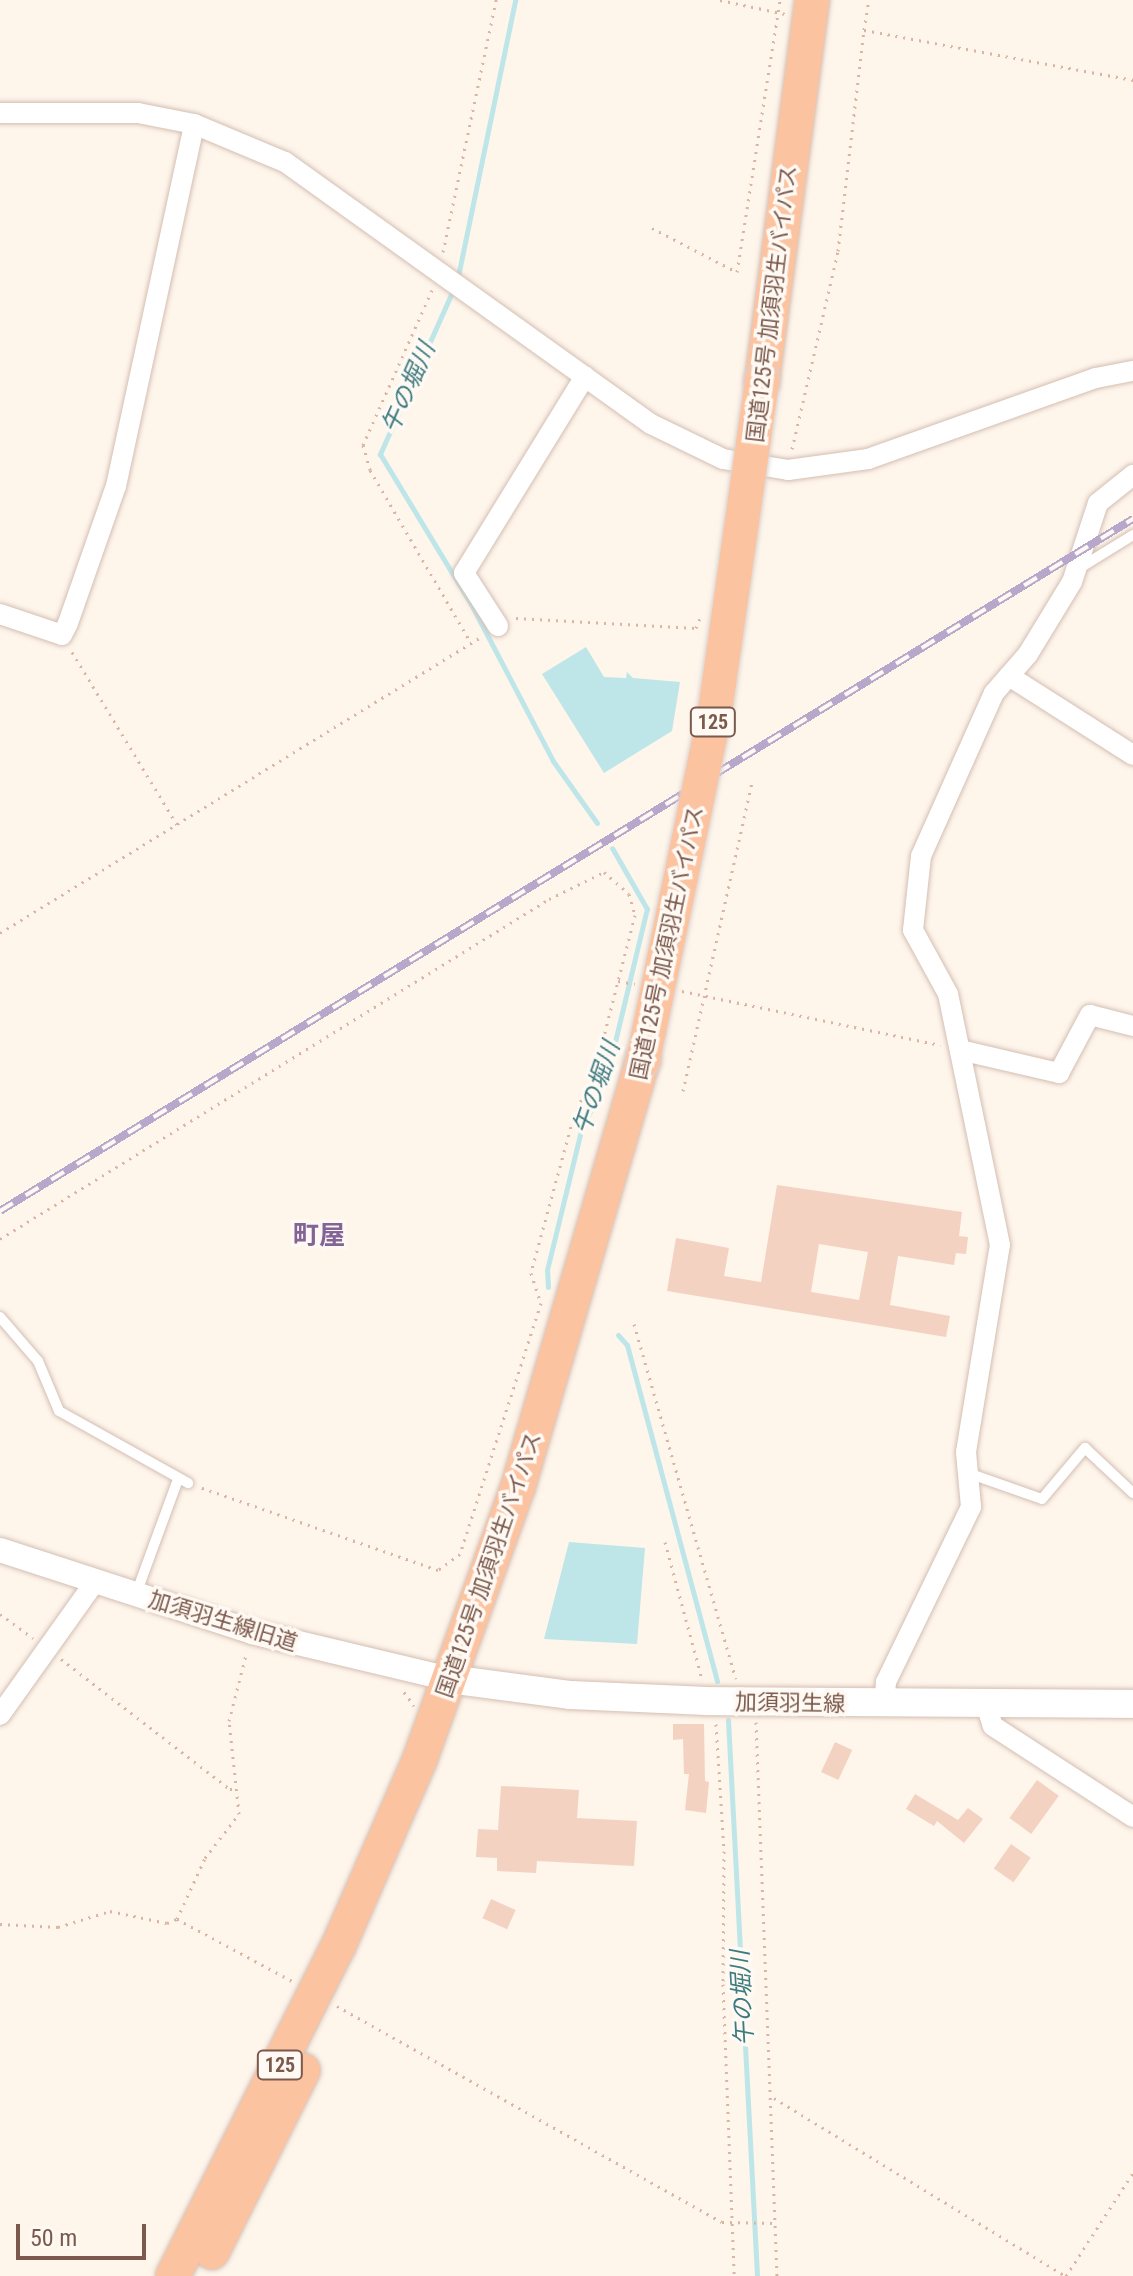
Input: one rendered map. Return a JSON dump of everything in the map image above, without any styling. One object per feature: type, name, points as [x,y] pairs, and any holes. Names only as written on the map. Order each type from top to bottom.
[{"type":"highway","name":"国道125号 加須羽生バイパス","points":[[199,2276],[324,2008],[449,1679],[552,1382],[643,1060],[714,718],[762,381],[799,10]]},
{"type":"highway","name":"国道125号 加須羽生バイパス","points":[[173,2276],[324,2008]]},
{"type":"main road","name":"加須羽生線","points":[[449,1679],[571,1695],[707,1701],[884,1705],[1133,1704]]},
{"type":"street","points":[[0,113],[105,111],[194,124],[285,162],[651,424],[723,459],[788,470],[868,459],[1096,378],[1133,371]]},
{"type":"street","points":[[0,614],[62,635],[116,486],[194,124]]},
{"type":"street","points":[[498,626],[464,573],[585,376]]},
{"type":"street","points":[[884,1705],[886,1682],[971,1507],[966,1452],[1000,1245],[948,994],[913,930],[921,856],[994,693],[1028,654],[1078,569],[1098,503],[1133,475]]},
{"type":"street","points":[[1009,676],[1133,755]]},
{"type":"street","points":[[960,1050],[1059,1073],[1090,1015],[1133,1026]]},
{"type":"street","name":"加須羽生線旧道","points":[[0,1550],[252,1632],[449,1679]]},
{"type":"street","points":[[0,1715],[95,1582]]},
{"type":"street","points":[[986,1705],[993,1726],[1133,1817]]},
{"type":"lane","points":[[1078,569],[1133,535]]},
{"type":"lane","points":[[0,1317],[38,1361],[59,1411],[183,1481],[135,1595]]},
{"type":"lane","points":[[968,1473],[1042,1499],[1085,1448],[1133,1493]]},
{"type":"path","points":[[471,643],[370,470],[363,445],[439,273],[496,0]]},
{"type":"path","points":[[720,0],[799,10]]},
{"type":"path","points":[[780,0],[799,10]]},
{"type":"path","points":[[788,470],[838,251],[869,0]]},
{"type":"path","points":[[652,228],[737,272],[799,10]]},
{"type":"path","points":[[864,30],[1133,80]]},
{"type":"path","points":[[0,933],[513,618],[696,628],[707,599]]},
{"type":"path","points":[[62,635],[178,826]]},
{"type":"path","points":[[683,1091],[752,783]]},
{"type":"path","points":[[0,1239],[549,899],[604,872],[629,894],[635,915],[618,981],[531,1273],[541,1303],[460,1554],[438,1570],[183,1481]]},
{"type":"path","points":[[618,981],[647,986]]},
{"type":"path","points":[[677,990],[960,1050]]},
{"type":"path","points":[[634,1324],[747,1702],[774,2098],[777,2276]]},
{"type":"path","points":[[665,1542],[707,1701],[715,1715],[724,1851],[723,1984],[734,2276]]},
{"type":"path","points":[[0,1614],[230,1789],[239,1789]]},
{"type":"path","points":[[0,1924],[58,1927],[110,1911],[167,1923],[177,1919],[205,1858],[232,1829],[239,1814],[239,1789],[229,1721],[252,1632]]},
{"type":"path","points":[[177,1919],[324,2008],[732,2225],[776,2223]]},
{"type":"path","points":[[774,2098],[1066,2276],[1133,2173]]},
{"type":"water","points":[[586,647],[604,677],[626,678],[627,672],[633,678],[680,682],[672,731],[604,773],[542,674]]},
{"type":"water","points":[[569,1542],[645,1548],[637,1644],[544,1639]]},
{"type":"building","points":[[777,1185],[962,1212],[959,1236],[968,1237],[966,1254],[956,1253],[954,1265],[898,1256],[890,1305],[950,1316],[946,1337],[667,1291],[676,1238],[729,1248],[724,1276],[761,1282]],"holes":[[[819,1244],[868,1252],[859,1300],[811,1292]]]},
{"type":"building","points":[[673,1724],[704,1724],[705,1781],[709,1782],[706,1813],[685,1810],[689,1774],[684,1774],[683,1739],[673,1740]]},
{"type":"building","points":[[835,1742],[852,1750],[838,1780],[821,1772]]},
{"type":"building","points":[[1037,1780],[1059,1796],[1031,1834],[1009,1818]]},
{"type":"building","points":[[501,1786],[579,1790],[577,1818],[637,1821],[634,1866],[537,1861],[536,1873],[497,1871],[497,1858],[476,1857],[478,1829],[498,1830]]},
{"type":"building","points":[[915,1794],[958,1820],[968,1808],[983,1819],[964,1843],[937,1821],[934,1826],[906,1809]]},
{"type":"building","points":[[1011,1844],[1031,1858],[1013,1882],[994,1869]]},
{"type":"building","points":[[491,1899],[516,1910],[507,1929],[482,1918]]},
{"type":"waterway","name":"午の堀川","points":[[457,281],[515,0]]},
{"type":"waterway","name":"午の堀川","points":[[453,290],[380,454],[471,604],[553,761],[597,823]]},
{"type":"waterway","name":"午の堀川","points":[[548,1287],[547,1270],[581,1131],[607,1075],[647,909],[612,848]]},
{"type":"waterway","name":"午の堀川","points":[[618,1335],[627,1345],[717,1681]]},
{"type":"waterway","name":"午の堀川","points":[[728,1720],[757,2276]]},
{"type":"railway","points":[[0,1211],[1133,519]]},
{"type":"district","name":"町屋","points":[[319,1236]]}]
